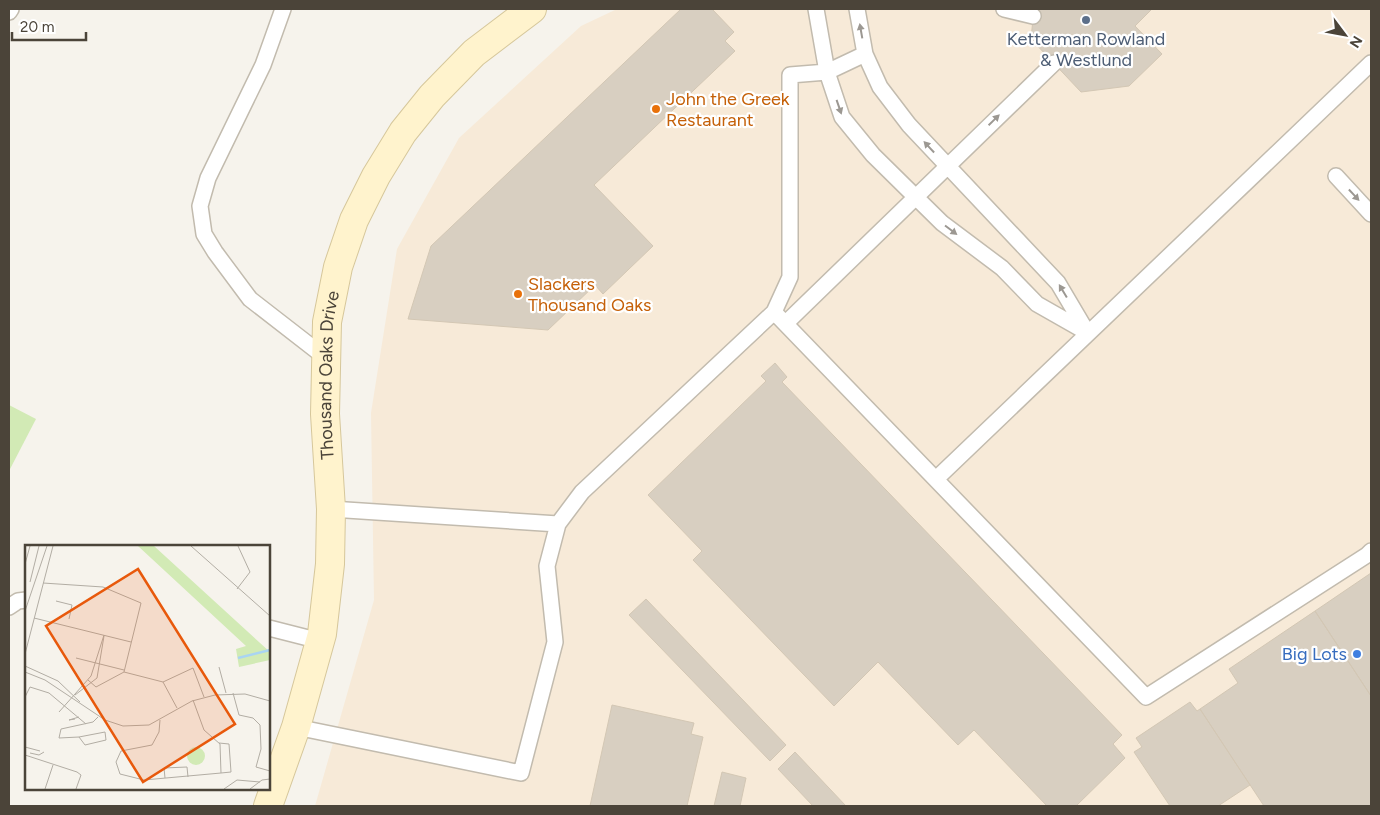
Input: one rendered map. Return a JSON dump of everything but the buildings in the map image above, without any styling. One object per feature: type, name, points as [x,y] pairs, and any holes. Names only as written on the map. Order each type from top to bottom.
[{"type":"main road","name":"Thousand Oaks Drive","points":[[268,806],[296,727],[320,640],[330,564],[331,509],[325,414],[326,358],[327,322],[338,267],[354,220],[376,176],[404,132],[432,96],[474,53],[532,9]]},
{"type":"lane","points":[[283,9],[263,65],[208,178],[200,206],[204,234],[250,299],[326,358]]},
{"type":"lane","points":[[816,9],[827,72],[842,117],[873,155],[942,223],[1002,268],[1036,304],[1088,333]]},
{"type":"lane","points":[[857,9],[865,54],[880,87],[909,126],[1058,283],[1088,333]]},
{"type":"lane","points":[[1004,9],[1033,16]]},
{"type":"lane","points":[[296,727],[521,773],[555,642],[547,566],[558,524],[582,492],[774,312],[790,277],[790,75],[827,72],[865,54]]},
{"type":"lane","points":[[786,323],[1054,63]]},
{"type":"lane","points":[[936,479],[1371,63]]},
{"type":"lane","points":[[1336,176],[1371,214]]},
{"type":"lane","points":[[774,312],[1146,697],[1367,555],[1371,550]]},
{"type":"lane","points":[[331,509],[558,524]]},
{"type":"lane","points":[[9,607],[18,601],[25,600]]},
{"type":"lane","points":[[270,628],[320,640]]},
{"type":"shaded area","points":[[617,9],[1371,9],[1371,806],[315,806],[374,600],[371,413],[397,249],[459,138],[581,26]]},
{"type":"green space","points":[[9,405],[36,419],[9,471]]},
{"type":"place","name":"Ketterman Rowland & Westlund","points":[[1086,20]]},
{"type":"place","name":"John the Greek Restaurant","points":[[656,109]]},
{"type":"place","name":"Slackers Thousand Oaks","points":[[518,294]]},
{"type":"place","name":"Big Lots","points":[[1357,654]]}]
